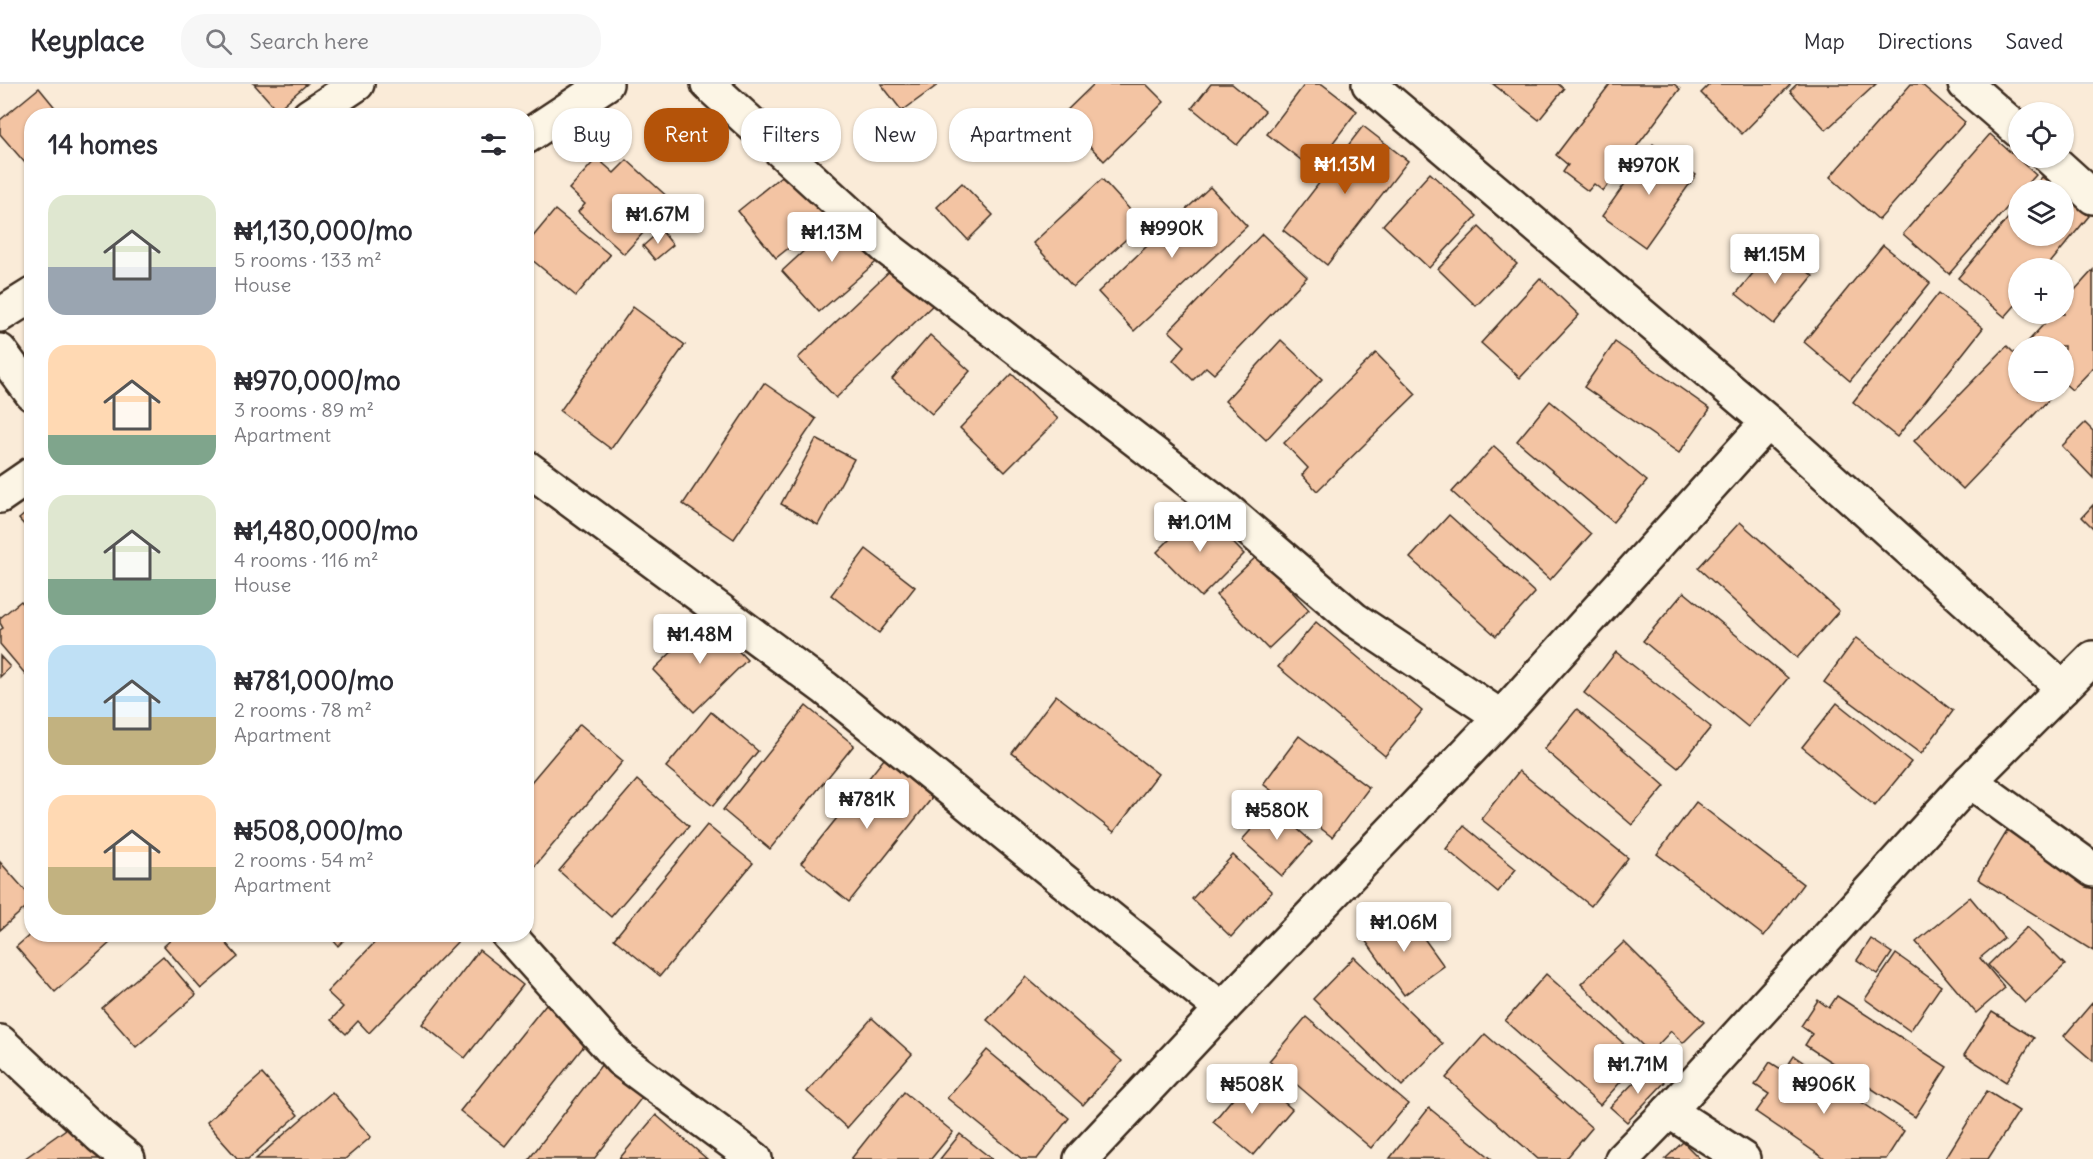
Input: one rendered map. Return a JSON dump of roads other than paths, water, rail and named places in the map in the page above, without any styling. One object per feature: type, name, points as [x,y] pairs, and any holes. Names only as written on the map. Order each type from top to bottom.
[{"type":"street","points":[[321,108],[357,84]]},
{"type":"street","points":[[534,132],[606,84]]},
{"type":"street","points":[[708,84],[887,248],[1227,510],[1353,619],[1501,717]]},
{"type":"street","points":[[1369,84],[1768,422],[2064,688]]},
{"type":"street","points":[[1965,84],[2008,121]]},
{"type":"street","points":[[2061,168],[2093,197]]},
{"type":"street","points":[[0,315],[24,300]]},
{"type":"street","points":[[0,351],[24,383]]},
{"type":"street","points":[[1081,1159],[1501,717],[1768,422]]},
{"type":"street","points":[[534,473],[825,688],[1222,1009]]},
{"type":"street","points":[[0,496],[24,480]]},
{"type":"street","points":[[1622,1159],[1669,1111],[1970,781],[2093,658]]},
{"type":"street","points":[[1970,781],[2093,870]]},
{"type":"street","points":[[515,942],[621,1060],[755,1159]]},
{"type":"street","points":[[0,1042],[100,1136],[128,1159]]},
{"type":"street","points":[[1669,1111],[1743,1159]]}]
